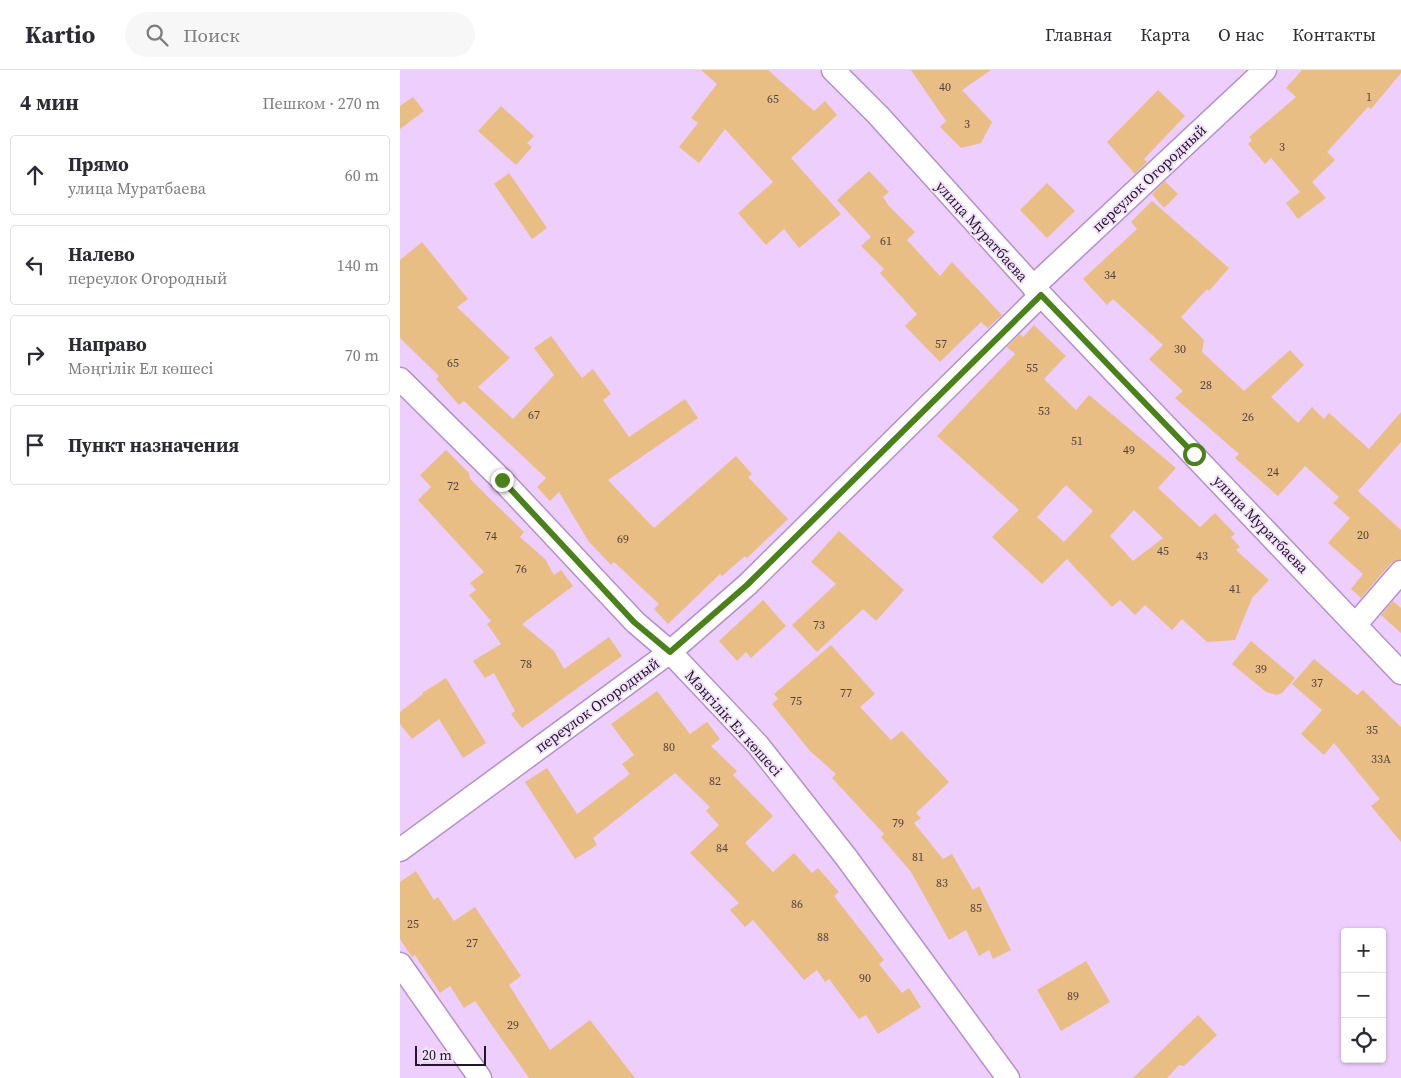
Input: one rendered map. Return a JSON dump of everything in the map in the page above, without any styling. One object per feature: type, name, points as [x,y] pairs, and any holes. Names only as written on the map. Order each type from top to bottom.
[{"type":"street","name":"улица Муратбаева","points":[[833,70],[878,115],[1037,291],[1401,673]]},
{"type":"street","name":"переулок Огородный","points":[[400,850],[670,652],[747,585],[1037,291],[1265,70]]},
{"type":"street","name":"Мәңгілік Ел көшесі","points":[[400,379],[502,480],[634,622],[670,652],[758,745],[846,858],[1008,1078]]},
{"type":"street","points":[[1356,624],[1401,572]]},
{"type":"street","points":[[400,964],[480,1078]]},
{"type":"building","points":[[701,70],[768,70],[814,111],[825,101],[837,115],[791,158],[841,214],[799,248],[784,229],[766,245],[738,213],[773,182],[725,129],[699,163],[679,147],[698,123],[691,118],[717,84]]},
{"type":"building","points":[[911,70],[991,70],[962,90],[992,122],[981,143],[961,148],[940,127],[946,121]]},
{"type":"building","points":[[1302,70],[1401,70],[1401,73],[1371,109],[1368,107],[1327,152],[1335,160],[1312,182],[1326,198],[1298,219],[1286,203],[1300,192],[1271,158],[1265,164],[1248,144],[1252,140],[1249,137],[1296,97],[1286,88]]},
{"type":"building","points":[[1158,90],[1185,116],[1144,159],[1147,162],[1135,174],[1107,142]]},
{"type":"building","points":[[413,97],[424,111],[400,129],[400,106]]},
{"type":"building","points":[[501,106],[534,136],[527,143],[532,147],[516,165],[478,131]]},
{"type":"building","points":[[869,171],[889,192],[883,197],[889,206],[915,232],[907,240],[940,276],[952,262],[1002,315],[988,328],[981,322],[940,362],[905,326],[917,314],[880,273],[884,269],[861,246],[871,237],[837,200]]},
{"type":"building","points":[[509,173],[547,228],[532,239],[494,184]]},
{"type":"building","points":[[1165,181],[1178,194],[1164,208],[1152,194]]},
{"type":"building","points":[[1047,183],[1075,211],[1047,238],[1020,210]]},
{"type":"building","points":[[1152,201],[1229,268],[1209,291],[1207,289],[1181,317],[1204,340],[1202,352],[1244,391],[1290,350],[1304,365],[1271,397],[1298,423],[1312,407],[1324,419],[1329,413],[1369,449],[1401,412],[1401,442],[1358,491],[1401,530],[1401,559],[1391,563],[1361,598],[1351,589],[1363,574],[1328,543],[1350,518],[1333,503],[1339,497],[1305,466],[1278,496],[1235,458],[1239,454],[1175,398],[1183,391],[1149,359],[1163,345],[1113,299],[1107,305],[1083,279],[1137,229],[1131,222]]},
{"type":"building","points":[[422,242],[468,299],[457,307],[510,358],[478,387],[513,419],[554,375],[534,348],[551,336],[582,378],[593,369],[611,394],[603,400],[629,437],[685,399],[698,418],[608,480],[654,528],[736,456],[752,474],[748,477],[788,519],[747,558],[745,556],[722,576],[720,574],[668,624],[654,609],[659,604],[614,562],[611,565],[589,542],[559,492],[550,501],[537,487],[546,478],[464,401],[459,405],[436,379],[439,376],[400,338],[400,260]]},
{"type":"building","points":[[1034,325],[1066,356],[1044,379],[1076,410],[1089,395],[1176,468],[1158,488],[1200,527],[1215,513],[1235,534],[1231,537],[1240,547],[1236,550],[1269,580],[1252,598],[1235,640],[1207,642],[1182,619],[1172,630],[1145,605],[1135,615],[1120,600],[1112,607],[1067,559],[1042,584],[992,537],[1019,510],[937,436],[1015,354],[1007,347],[1020,334],[1023,337]],"holes":[[[1066,485],[1093,511],[1064,542],[1037,517]],[[1134,510],[1163,538],[1133,561],[1110,536]]]},
{"type":"building","points":[[446,450],[469,473],[470,479],[524,532],[520,537],[545,559],[554,575],[561,570],[573,586],[522,624],[554,651],[564,669],[609,637],[622,656],[522,728],[511,714],[515,711],[494,673],[485,678],[473,661],[501,644],[487,624],[491,621],[469,595],[476,590],[470,583],[484,572],[418,500],[431,487],[420,475]]},
{"type":"building","points":[[839,531],[904,590],[876,621],[863,609],[817,652],[792,625],[836,584],[811,562]]},
{"type":"building","points":[[763,600],[786,626],[751,658],[746,652],[737,661],[719,641]]},
{"type":"building","points":[[1393,601],[1401,608],[1401,633],[1381,615]]},
{"type":"building","points":[[1251,641],[1295,678],[1282,693],[1277,695],[1266,692],[1232,664]]},
{"type":"building","points":[[831,645],[875,694],[860,707],[891,740],[902,731],[949,782],[916,813],[921,818],[914,823],[943,859],[952,854],[973,890],[979,886],[1011,950],[993,959],[989,950],[979,956],[966,930],[949,940],[911,872],[881,837],[884,834],[832,778],[836,774],[810,751],[772,704],[778,699],[774,694]]},
{"type":"building","points":[[1314,659],[1357,695],[1363,690],[1401,727],[1401,842],[1371,806],[1380,799],[1334,743],[1324,755],[1301,734],[1322,710],[1292,684]]},
{"type":"building","points":[[446,678],[486,743],[463,758],[439,719],[412,739],[400,724],[400,712],[422,693]]},
{"type":"building","points":[[657,691],[690,734],[707,722],[720,739],[711,746],[737,771],[733,775],[773,816],[745,843],[773,872],[794,853],[812,873],[818,868],[839,892],[834,896],[884,960],[879,964],[902,993],[909,988],[921,1007],[878,1034],[866,1015],[859,1019],[829,979],[825,982],[817,970],[804,980],[753,920],[745,927],[730,910],[739,903],[690,853],[719,825],[706,811],[710,807],[675,773],[593,838],[597,845],[575,859],[525,782],[547,768],[577,814],[630,774],[622,764],[634,755],[611,724]]},
{"type":"building","points":[[416,871],[434,900],[438,897],[454,921],[475,907],[521,976],[509,985],[550,1050],[590,1020],[635,1078],[529,1078],[475,1001],[464,1008],[450,986],[440,993],[415,955],[412,957],[400,939],[400,882]]},
{"type":"building","points":[[1086,961],[1110,1002],[1061,1031],[1037,990]]},
{"type":"building","points":[[1198,1015],[1217,1035],[1184,1066],[1179,1065],[1167,1078],[1133,1078]]},
{"type":"route","points":[[502,480],[634,622],[670,652],[747,585],[1041,295],[1194,454]]}]
